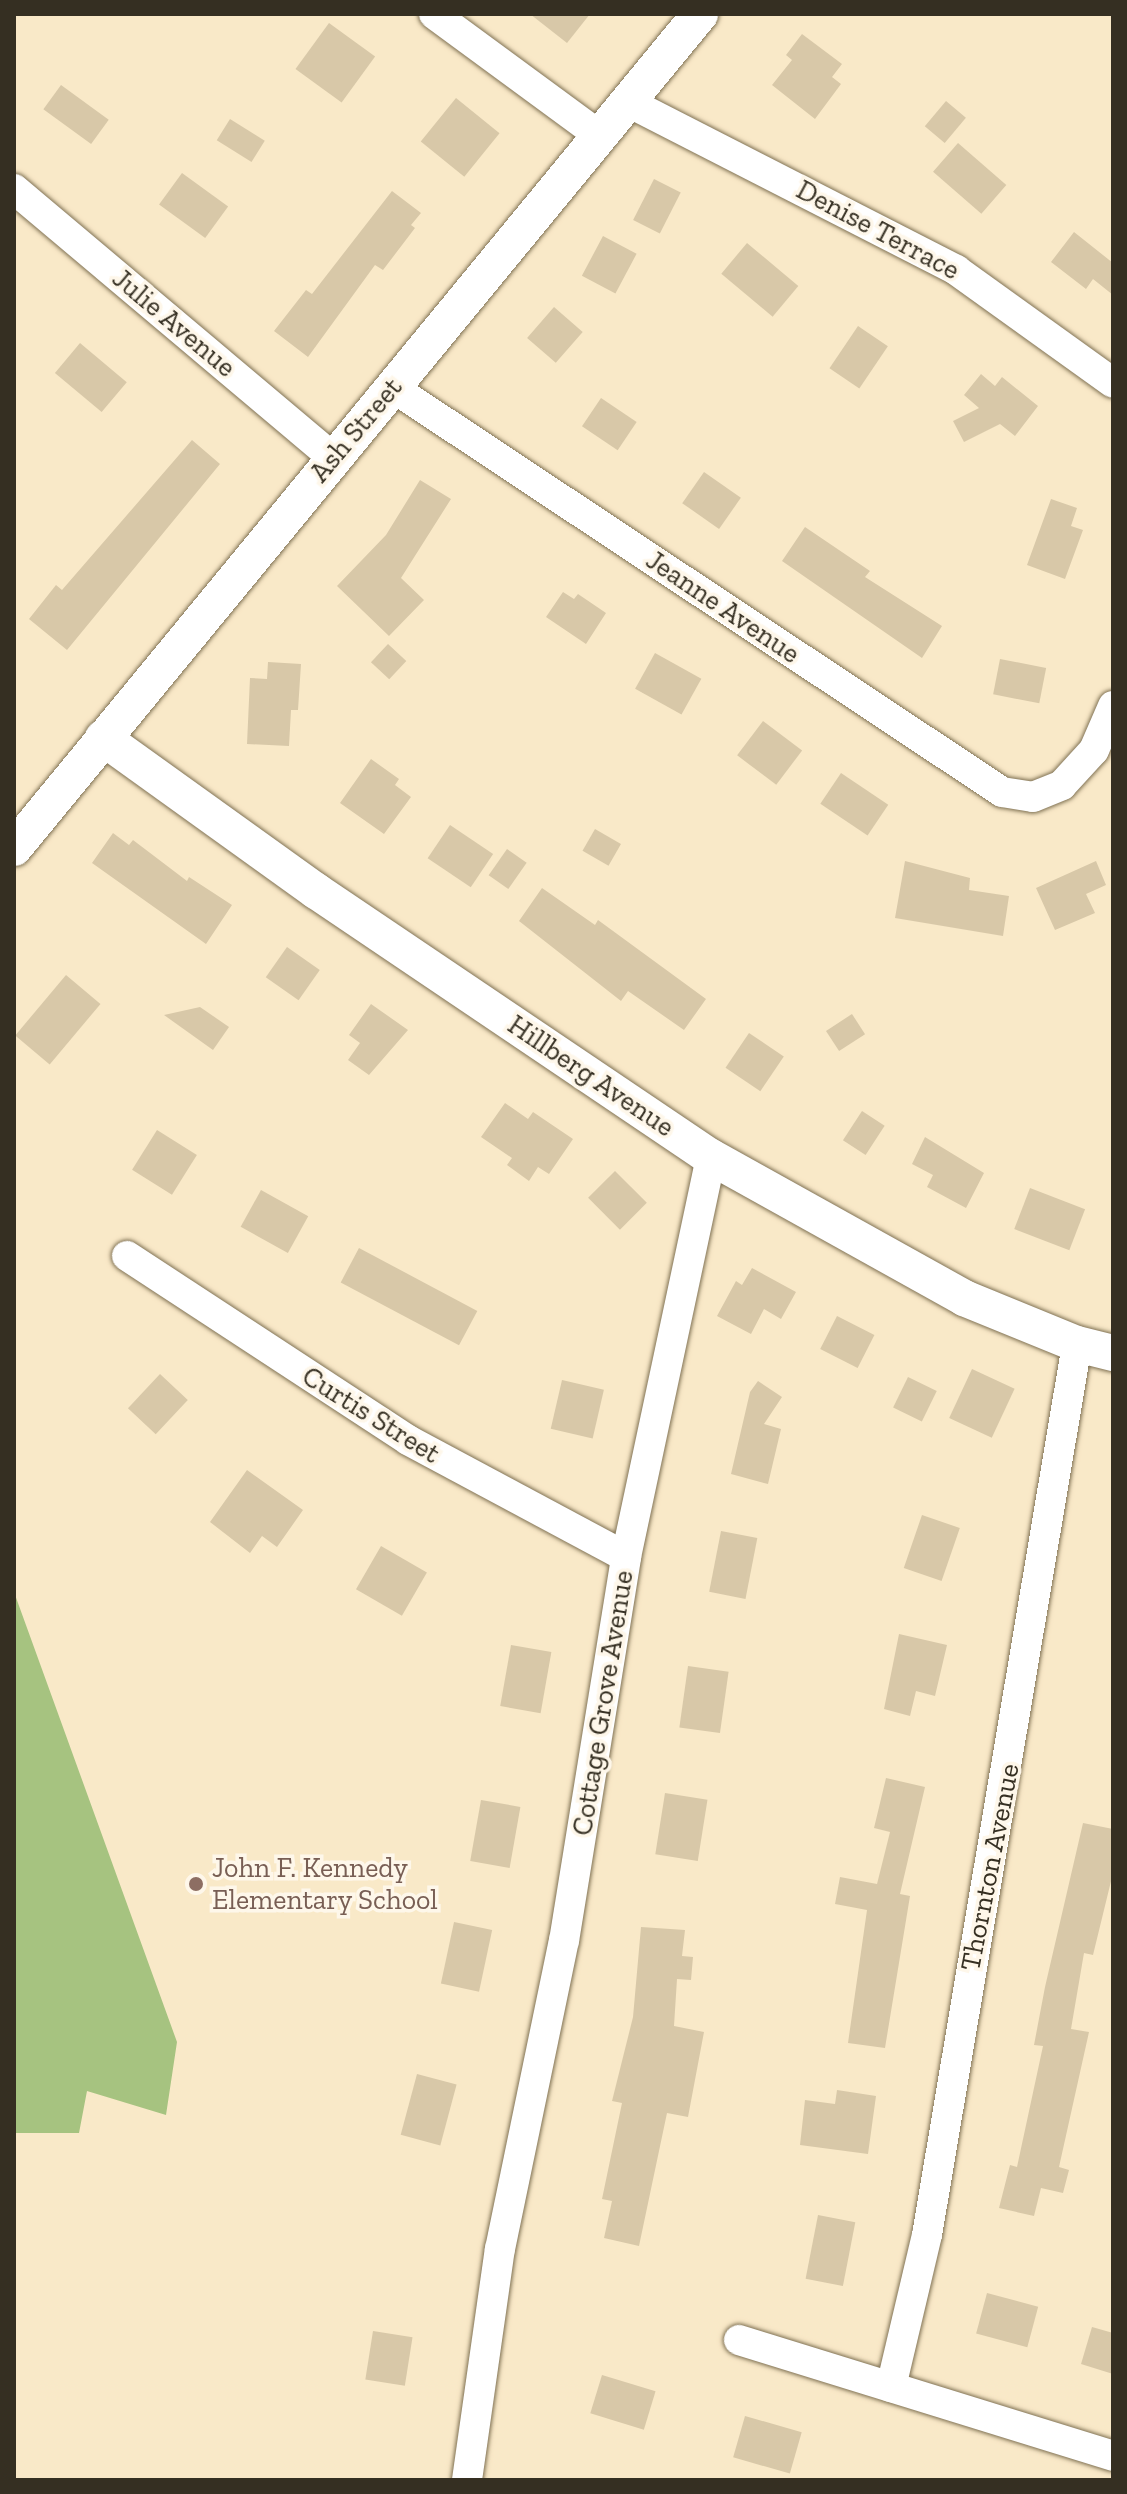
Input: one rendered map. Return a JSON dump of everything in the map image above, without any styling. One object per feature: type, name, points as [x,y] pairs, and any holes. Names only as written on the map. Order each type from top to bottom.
[{"type":"street","points":[[434,14],[600,136]]},
{"type":"street","name":"Ash Street","points":[[14,848],[700,14]]},
{"type":"street","name":"Denise Terrace","points":[[628,102],[956,270],[1113,383]]},
{"type":"street","name":"Julie Avenue","points":[[14,189],[334,458]]},
{"type":"street","name":"Jeanne Avenue","points":[[392,387],[1002,792],[1033,797],[1060,785],[1094,750],[1113,706]]},
{"type":"street","name":"Hillberg Avenue","points":[[103,738],[268,858],[711,1157],[917,1274],[1077,1344],[1113,1353]]},
{"type":"street","name":"Cottage Grove Avenue","points":[[467,2480],[500,2249],[564,1941],[626,1557],[711,1157]]},
{"type":"street","name":"Curtis Street","points":[[127,1256],[408,1440],[626,1557]]},
{"type":"street","name":"Thornton Avenue","points":[[891,2387],[927,2235],[1077,1344]]},
{"type":"street","points":[[739,2340],[1113,2456]]},
{"type":"green space","points":[[14,1592],[177,2042],[166,2115],[87,2091],[79,2133],[14,2133]]},
{"type":"building","points":[[530,14],[590,14],[567,43]]},
{"type":"building","points":[[329,23],[375,57],[342,103],[295,69]]},
{"type":"building","points":[[802,34],[842,64],[832,77],[841,84],[815,119],[772,85],[792,60],[786,55]]},
{"type":"building","points":[[61,85],[109,120],[91,144],[43,109]]},
{"type":"building","points":[[456,98],[500,133],[464,177],[421,142]]},
{"type":"building","points":[[946,101],[966,118],[945,143],[925,126]]},
{"type":"building","points":[[230,119],[265,141],[252,162],[217,140]]},
{"type":"building","points":[[958,143],[1006,185],[981,214],[933,172]]},
{"type":"building","points":[[182,173],[228,207],[205,238],[159,205]]},
{"type":"building","points":[[654,179],[681,193],[660,234],[633,220]]},
{"type":"building","points":[[392,191],[421,213],[411,225],[415,228],[383,270],[375,265],[308,357],[274,331],[306,290],[312,294]]},
{"type":"building","points":[[1074,232],[1113,263],[1113,295],[1093,279],[1086,289],[1051,262]]},
{"type":"building","points":[[603,236],[637,254],[615,294],[582,276]]},
{"type":"building","points":[[747,243],[798,286],[773,317],[721,274]]},
{"type":"building","points":[[554,307],[583,332],[556,363],[527,338]]},
{"type":"building","points":[[858,326],[888,346],[859,388],[829,368]]},
{"type":"building","points":[[80,343],[127,382],[102,412],[55,373]]},
{"type":"building","points":[[981,374],[995,386],[1002,377],[1038,406],[1015,436],[1000,424],[964,442],[953,421],[979,408],[964,395]]},
{"type":"building","points":[[601,398],[637,422],[618,450],[582,426]]},
{"type":"building","points":[[192,440],[220,464],[67,650],[29,619],[56,585],[62,590]]},
{"type":"building","points":[[704,472],[741,498],[719,529],[682,503]]},
{"type":"building","points":[[420,480],[451,499],[401,578],[424,600],[389,636],[337,586],[386,535]]},
{"type":"building","points":[[1051,499],[1077,508],[1071,526],[1083,530],[1065,579],[1027,565]]},
{"type":"building","points":[[805,527],[870,571],[865,577],[942,626],[922,658],[782,561]]},
{"type":"building","points":[[563,592],[574,599],[578,594],[606,613],[586,644],[546,617]]},
{"type":"building","points":[[388,644],[406,661],[389,679],[371,662]]},
{"type":"building","points":[[655,653],[701,679],[681,715],[635,689]]},
{"type":"building","points":[[1000,659],[1046,668],[1039,703],[993,694]]},
{"type":"building","points":[[268,662],[301,664],[298,710],[291,710],[289,746],[247,744],[250,678],[267,679]]},
{"type":"building","points":[[763,721],[802,750],[776,785],[737,755]]},
{"type":"building","points":[[371,759],[399,779],[395,785],[411,797],[384,834],[340,803]]},
{"type":"building","points":[[841,773],[888,805],[868,836],[820,804]]},
{"type":"building","points":[[450,825],[493,854],[471,887],[428,858]]},
{"type":"building","points":[[595,829],[621,844],[608,866],[582,851]]},
{"type":"building","points":[[113,833],[129,845],[133,840],[187,881],[189,877],[232,905],[206,944],[92,863]]},
{"type":"building","points":[[507,849],[527,863],[508,889],[489,875]]},
{"type":"building","points":[[905,861],[970,878],[969,890],[1009,896],[1003,936],[895,918]]},
{"type":"building","points":[[1096,861],[1106,885],[1086,894],[1095,913],[1055,930],[1036,888]]},
{"type":"building","points":[[542,888],[595,925],[598,920],[706,999],[684,1030],[628,991],[621,1001],[519,921]]},
{"type":"building","points":[[287,947],[320,970],[299,1000],[266,977]]},
{"type":"building","points":[[66,975],[100,1004],[50,1064],[15,1036]]},
{"type":"building","points":[[371,1004],[408,1030],[369,1075],[348,1060],[360,1043],[349,1035]]},
{"type":"building","points":[[200,1007],[229,1027],[213,1050],[164,1015]]},
{"type":"building","points":[[852,1014],[865,1034],[839,1051],[826,1031]]},
{"type":"building","points":[[749,1033],[784,1056],[760,1091],[726,1068]]},
{"type":"building","points":[[505,1103],[528,1119],[533,1112],[573,1139],[549,1174],[538,1167],[529,1181],[507,1165],[512,1158],[481,1137]]},
{"type":"building","points":[[862,1111],[885,1126],[866,1155],[843,1140]]},
{"type":"building","points":[[157,1130],[197,1155],[172,1195],[132,1170]]},
{"type":"building","points":[[925,1137],[984,1173],[966,1208],[927,1187],[933,1175],[912,1164]]},
{"type":"building","points":[[615,1171],[647,1203],[620,1230],[588,1198]]},
{"type":"building","points":[[1030,1188],[1085,1209],[1069,1250],[1014,1229]]},
{"type":"building","points":[[261,1190],[308,1216],[288,1253],[241,1227]]},
{"type":"building","points":[[359,1248],[477,1311],[459,1345],[341,1282]]},
{"type":"building","points":[[752,1268],[796,1292],[781,1319],[764,1309],[751,1334],[717,1316],[736,1281],[742,1285]]},
{"type":"building","points":[[837,1316],[874,1335],[858,1368],[820,1349]]},
{"type":"building","points":[[972,1369],[1015,1389],[992,1438],[949,1418]]},
{"type":"building","points":[[160,1374],[188,1400],[156,1434],[128,1408]]},
{"type":"building","points":[[908,1377],[937,1391],[922,1422],[893,1408]]},
{"type":"building","points":[[562,1380],[604,1390],[593,1438],[551,1429]]},
{"type":"building","points":[[758,1381],[782,1397],[764,1424],[781,1429],[768,1484],[731,1474],[750,1392]]},
{"type":"building","points":[[247,1470],[303,1510],[277,1547],[262,1536],[250,1553],[210,1522]]},
{"type":"building","points":[[922,1515],[960,1528],[942,1581],[904,1568]]},
{"type":"building","points":[[721,1531],[757,1538],[745,1599],[709,1592]]},
{"type":"building","points":[[381,1546],[427,1572],[402,1616],[356,1589]]},
{"type":"building","points":[[899,1634],[947,1645],[935,1696],[916,1691],[910,1716],[884,1709]]},
{"type":"building","points":[[511,1645],[551,1652],[541,1713],[500,1706]]},
{"type":"building","points":[[688,1666],[729,1672],[720,1733],[679,1727]]},
{"type":"building","points":[[886,1778],[925,1787],[900,1894],[910,1896],[885,2048],[848,2043],[867,1910],[835,1904],[840,1877],[877,1884],[890,1832],[874,1828]]},
{"type":"building","points":[[665,1793],[707,1800],[698,1861],[655,1854]]},
{"type":"building","points":[[481,1800],[520,1807],[510,1868],[470,1861]]},
{"type":"building","points":[[1083,1823],[1113,1829],[1113,1873],[1093,1955],[1084,1953],[1071,2029],[1089,2032],[1059,2167],[1069,2170],[1063,2193],[1041,2188],[1034,2216],[999,2208],[1010,2165],[1017,2167],[1043,2046],[1034,2045],[1045,1987]]},
{"type":"building","points":[[454,1922],[492,1930],[479,1992],[441,1984]]},
{"type":"building","points":[[641,1927],[685,1930],[682,1956],[693,1957],[691,1980],[677,1979],[674,2026],[704,2032],[688,2117],[667,2113],[639,2246],[604,2238],[612,2201],[602,2199],[622,2103],[612,2101],[633,2017]]},
{"type":"building","points":[[417,2074],[457,2085],[440,2145],[401,2135]]},
{"type":"building","points":[[837,2090],[876,2096],[868,2154],[800,2145],[805,2100],[835,2104]]},
{"type":"building","points":[[818,2215],[855,2222],[843,2286],[806,2279]]},
{"type":"building","points":[[987,2293],[1038,2307],[1027,2347],[976,2334]]},
{"type":"building","points":[[1092,2327],[1113,2333],[1113,2374],[1081,2364]]},
{"type":"building","points":[[373,2331],[413,2337],[405,2386],[365,2379]]},
{"type":"building","points":[[602,2375],[656,2391],[644,2430],[590,2413]]},
{"type":"building","points":[[745,2416],[802,2432],[790,2474],[733,2457]]},
{"type":"place","name":"John F. Kennedy Elementary School","points":[[196,1884]]}]
